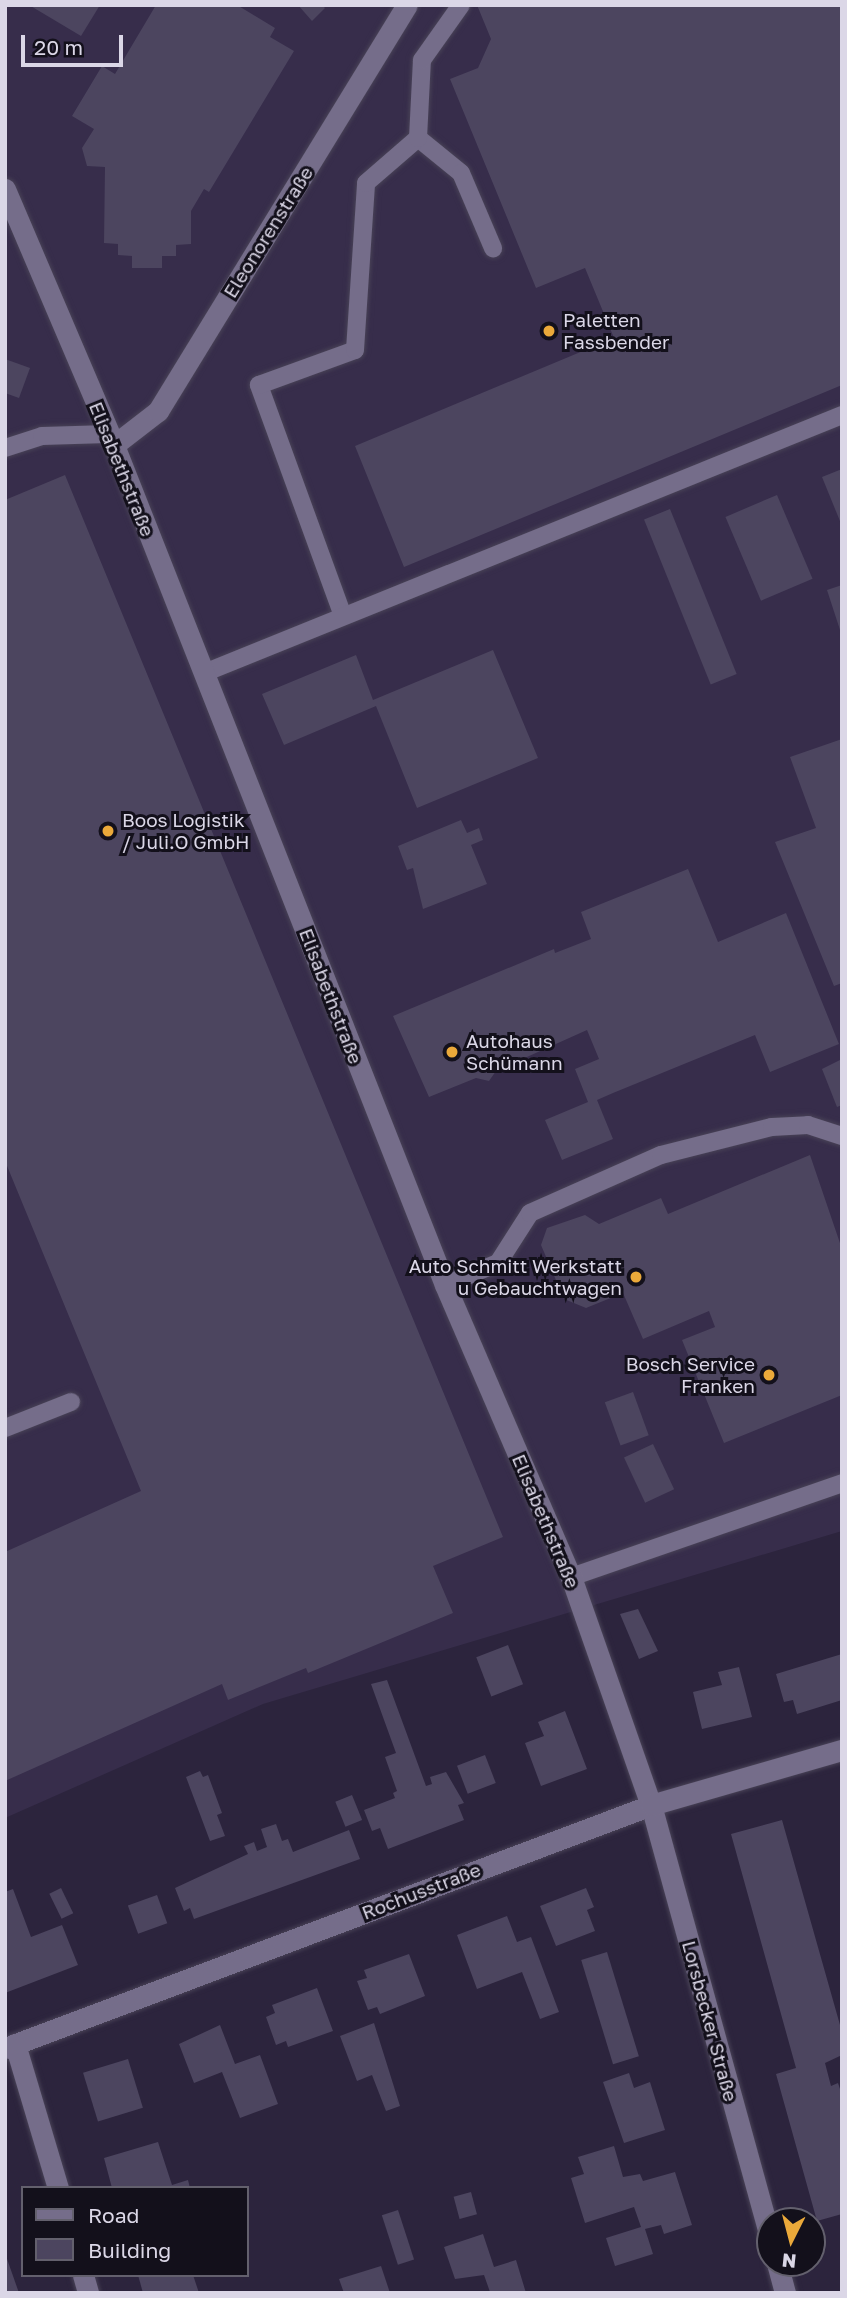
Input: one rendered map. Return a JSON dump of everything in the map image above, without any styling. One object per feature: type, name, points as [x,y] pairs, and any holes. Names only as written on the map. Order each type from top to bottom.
[{"type":"street","name":"Eleonorenstraße","points":[[111,439],[158,411],[407,5]]},
{"type":"street","name":"Elisabethstraße","points":[[5,189],[111,439],[444,1285],[571,1577],[651,1805]]},
{"type":"street","name":"Rochusstraße","points":[[10,2046],[651,1805],[842,1750]]},
{"type":"street","name":"Lorsbecker Straße","points":[[651,1805],[762,2207]]},
{"type":"street","points":[[10,2046],[57,2186]]},
{"type":"lane","points":[[343,616],[259,385],[355,350],[366,183],[418,138],[422,60],[461,5]]},
{"type":"lane","points":[[418,138],[461,173],[493,248]]},
{"type":"lane","points":[[204,673],[842,415]]},
{"type":"lane","points":[[5,448],[42,436],[111,439]]},
{"type":"lane","points":[[444,1285],[498,1263],[530,1213],[661,1155],[772,1127],[808,1125],[842,1136]]},
{"type":"lane","points":[[5,1428],[71,1402]]},
{"type":"lane","points":[[571,1577],[842,1483]]},
{"type":"shaded area","points":[[5,5],[842,5],[842,1531],[263,1704],[5,1818]]},
{"type":"building","points":[[29,5],[100,5],[81,36]]},
{"type":"building","points":[[156,5],[237,5],[275,28],[270,37],[294,51],[209,192],[204,189],[191,211],[191,244],[176,245],[176,256],[162,256],[162,268],[132,268],[132,256],[118,255],[118,244],[104,243],[105,167],[87,166],[82,148],[94,129],[72,116],[102,66],[115,74]]},
{"type":"building","points":[[298,5],[322,5],[325,8],[312,21]]},
{"type":"building","points":[[477,5],[842,5],[842,385],[404,567],[355,446],[614,338],[585,268],[536,288],[450,79],[478,68],[491,39]]},
{"type":"building","points":[[5,359],[30,368],[19,398],[5,393]]},
{"type":"building","points":[[842,469],[842,526],[822,477]]},
{"type":"building","name":"Boos Logistik / Juli.O GmbH","points":[[65,475],[503,1537],[433,1566],[453,1613],[308,1673],[306,1668],[228,1700],[222,1684],[5,1781],[5,1552],[141,1491],[5,1161],[5,500]]},
{"type":"building","points":[[777,495],[813,579],[761,601],[725,517]]},
{"type":"building","points":[[670,509],[737,674],[711,685],[644,519]]},
{"type":"building","points":[[842,585],[842,633],[841,633],[827,590]]},
{"type":"building","points":[[493,650],[538,758],[417,808],[376,706],[284,745],[262,694],[356,655],[373,700]]},
{"type":"building","points":[[842,739],[842,983],[834,986],[775,842],[816,828],[790,757]]},
{"type":"building","points":[[461,820],[467,833],[479,828],[483,840],[471,845],[487,884],[423,909],[413,868],[407,870],[398,846]]},
{"type":"building","points":[[688,869],[718,942],[786,913],[839,1044],[770,1072],[755,1035],[613,1093],[597,1100],[613,1139],[562,1160],[545,1120],[588,1102],[575,1069],[599,1059],[587,1030],[496,1071],[489,1081],[476,1078],[429,1097],[393,1016],[554,949],[555,953],[591,939],[581,912]]},
{"type":"building","points":[[842,1059],[842,1105],[837,1107],[822,1069]]},
{"type":"building","points":[[810,1155],[842,1249],[842,1395],[724,1443],[682,1340],[715,1327],[709,1311],[643,1339],[623,1293],[586,1308],[564,1299],[541,1245],[547,1228],[585,1215],[599,1224],[661,1198],[668,1214]]},
{"type":"building","points":[[633,1392],[649,1435],[621,1445],[605,1402]]},
{"type":"building","points":[[653,1444],[674,1489],[645,1503],[624,1458]]},
{"type":"building","points":[[638,1609],[658,1651],[639,1659],[620,1614]]},
{"type":"building","points":[[508,1645],[523,1684],[491,1696],[476,1657]]},
{"type":"building","points":[[842,1654],[842,1700],[797,1714],[793,1700],[784,1702],[776,1674]]},
{"type":"building","points":[[739,1667],[752,1717],[702,1729],[693,1692],[722,1685],[718,1672]]},
{"type":"building","points":[[387,1680],[426,1786],[432,1784],[430,1777],[446,1772],[464,1803],[458,1805],[464,1820],[388,1849],[380,1828],[372,1831],[364,1810],[395,1798],[393,1793],[397,1791],[385,1757],[396,1753],[371,1684]]},
{"type":"building","points":[[565,1711],[587,1769],[541,1786],[525,1743],[544,1736],[538,1722]]},
{"type":"building","points":[[485,1755],[496,1783],[468,1794],[457,1766]]},
{"type":"building","points":[[200,1771],[203,1777],[208,1775],[222,1813],[217,1815],[225,1836],[210,1841],[186,1777]]},
{"type":"building","points":[[352,1795],[362,1820],[345,1827],[335,1802]]},
{"type":"building","points":[[782,1820],[842,2032],[842,2055],[825,2063],[831,2086],[838,2083],[842,2095],[842,2214],[826,2218],[826,2207],[813,2207],[776,2074],[796,2068],[731,1834]]},
{"type":"building","points":[[276,1824],[282,1841],[288,1839],[293,1852],[349,1830],[360,1859],[194,1919],[190,1908],[184,1911],[175,1888],[248,1854],[244,1846],[254,1842],[257,1851],[267,1847],[261,1829]]},
{"type":"building","points":[[61,1888],[73,1913],[62,1919],[49,1894]]},
{"type":"building","points":[[586,1888],[594,1907],[587,1910],[595,1931],[556,1946],[540,1906]]},
{"type":"building","points":[[13,1889],[31,1937],[62,1925],[78,1965],[5,1993],[5,1892]]},
{"type":"building","points":[[157,1895],[167,1923],[138,1934],[128,1906]]},
{"type":"building","points":[[507,1916],[517,1942],[531,1937],[559,2012],[540,2019],[522,1972],[477,1989],[457,1935]]},
{"type":"building","points":[[607,1952],[639,2056],[613,2064],[581,1960]]},
{"type":"building","points":[[409,1954],[425,1996],[380,2014],[377,2007],[368,2010],[357,1981],[367,1978],[364,1970]]},
{"type":"building","points":[[317,1988],[333,2031],[288,2047],[286,2041],[276,2045],[266,2017],[275,2013],[272,2005]]},
{"type":"building","points":[[374,2023],[400,2106],[386,2111],[372,2075],[357,2081],[340,2036]]},
{"type":"building","points":[[220,2025],[235,2064],[260,2055],[278,2104],[240,2118],[222,2072],[194,2083],[179,2044]]},
{"type":"building","points":[[128,2059],[143,2108],[98,2122],[83,2073]]},
{"type":"building","points":[[629,2073],[634,2088],[650,2082],[665,2130],[624,2143],[603,2082]]},
{"type":"building","points":[[158,2142],[172,2185],[188,2180],[190,2186],[111,2186],[104,2158]]},
{"type":"building","points":[[614,2146],[623,2177],[640,2174],[643,2181],[675,2172],[692,2225],[664,2234],[661,2225],[645,2229],[653,2254],[615,2266],[606,2238],[641,2227],[634,2207],[585,2223],[571,2178],[584,2174],[578,2157]]},
{"type":"building","points":[[471,2192],[477,2214],[460,2219],[454,2197]]},
{"type":"building","points":[[398,2210],[414,2259],[398,2265],[382,2215]]},
{"type":"building","points":[[483,2234],[494,2267],[516,2260],[526,2293],[490,2292],[484,2275],[455,2279],[444,2247]]},
{"type":"building","points":[[6,2256],[19,2293],[5,2293]]},
{"type":"building","points":[[381,2266],[390,2293],[344,2293],[339,2279]]},
{"type":"building","points":[[139,2277],[194,2277],[199,2293],[143,2293]]},
{"type":"place","name":"Paletten Fassbender","points":[[549,331]]},
{"type":"place","name":"Boos Logistik / Juli.O GmbH","points":[[108,831]]},
{"type":"place","name":"Autohaus Schümann","points":[[452,1052]]},
{"type":"place","name":"Auto Schmitt Werkstatt u Gebauchtwagen","points":[[636,1277]]},
{"type":"place","name":"Bosch Service Franken","points":[[769,1375]]}]
